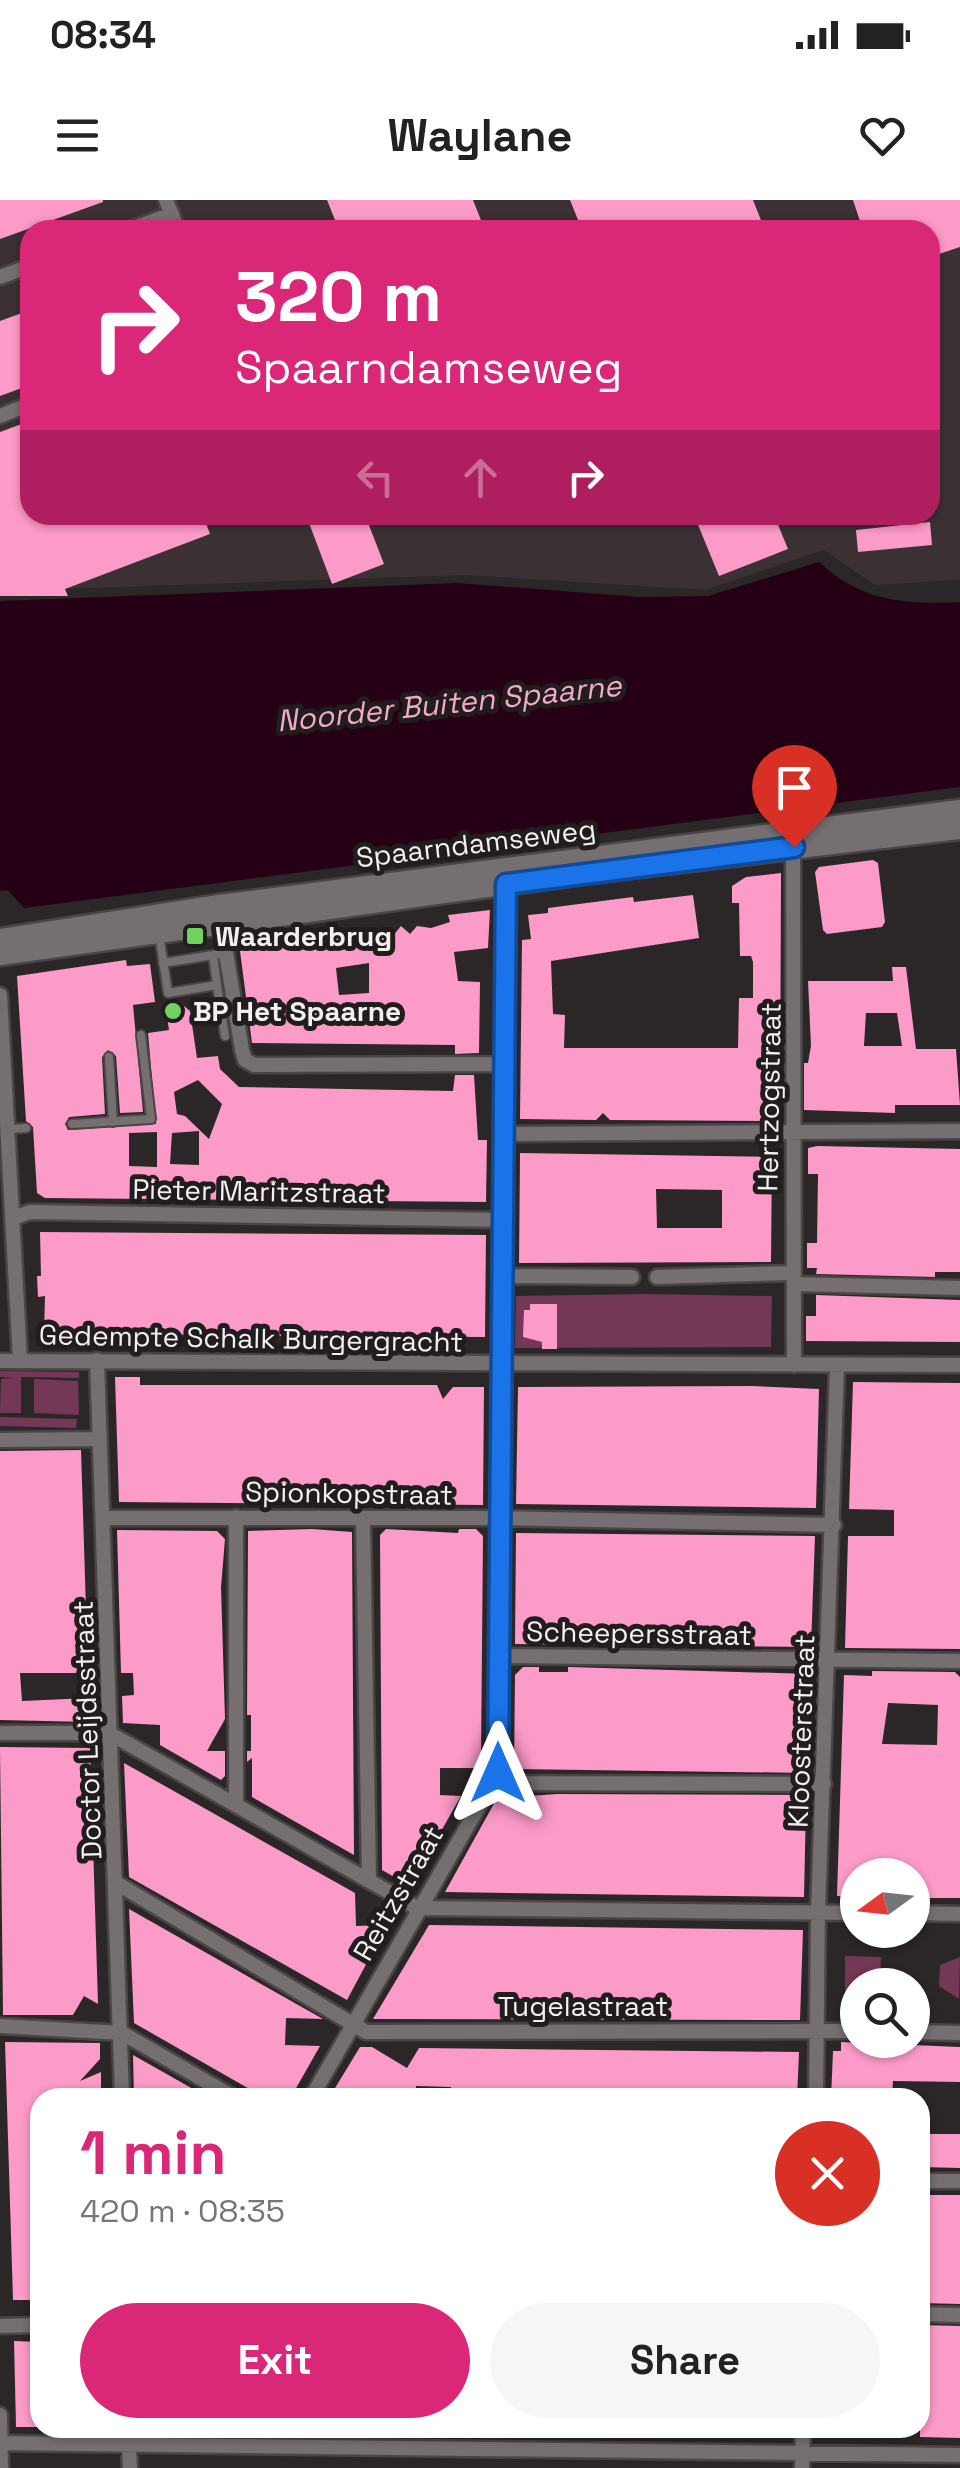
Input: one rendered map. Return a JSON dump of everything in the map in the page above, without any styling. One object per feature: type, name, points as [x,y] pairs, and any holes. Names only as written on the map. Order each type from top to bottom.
[{"type":"main road","name":"Spaarndamseweg","points":[[0,938],[157,923],[793,838],[960,810]]},
{"type":"main road","name":"Spaarndamseweg","points":[[793,838],[960,828]]},
{"type":"main road","name":"Spaarndamseweg","points":[[0,956],[157,923]]},
{"type":"street","points":[[146,220],[169,207]]},
{"type":"street","name":"Hertzogstraat","points":[[793,838],[794,1365]]},
{"type":"street","points":[[505,876],[507,1064],[498,1518],[498,1773],[513,1783],[824,1784]]},
{"type":"street","points":[[220,914],[220,954],[242,1050],[254,1065],[507,1064]]},
{"type":"street","points":[[0,995],[16,1218],[20,1360]]},
{"type":"street","points":[[505,1134],[960,1131]]},
{"type":"street","name":"Pieter Maritzstraat","points":[[16,1218],[30,1212],[503,1220]]},
{"type":"street","points":[[504,1276],[632,1277]]},
{"type":"street","points":[[657,1277],[960,1288]]},
{"type":"street","name":"Doctor Leijdsstraat","points":[[97,1360],[118,1884],[122,2088]]},
{"type":"street","name":"Gedempte Schalk Burgergracht","points":[[0,1361],[960,1365]]},
{"type":"street","name":"Kloosterstraat","points":[[816,2088],[818,1912],[837,1366]]},
{"type":"street","points":[[0,1440],[99,1439]]},
{"type":"street","points":[[236,1516],[236,1804]]},
{"type":"street","name":"Spionkopstraat","points":[[104,1518],[498,1518],[834,1525]]},
{"type":"street","points":[[364,1521],[369,1880]]},
{"type":"street","name":"Scheepersstraat","points":[[498,1656],[960,1661]]},
{"type":"street","points":[[0,1734],[109,1734],[418,1908],[840,1912]]},
{"type":"street","name":"Reitzstraat","points":[[316,2088],[498,1773]]},
{"type":"street","points":[[118,1884],[351,2024]]},
{"type":"street","points":[[930,1913],[960,1914]]},
{"type":"street","name":"Tugelastraat","points":[[351,2024],[366,2032],[840,2031]]},
{"type":"street","points":[[0,2026],[122,2033],[218,2088]]},
{"type":"street","points":[[930,2032],[960,2033]]},
{"type":"street","points":[[930,2181],[960,2181]]},
{"type":"street","points":[[930,2314],[960,2315]]},
{"type":"street","points":[[0,2326],[30,2325]]},
{"type":"street","points":[[0,2415],[1,2468]]},
{"type":"street","points":[[129,2438],[130,2468]]},
{"type":"street","points":[[0,2444],[802,2461],[960,2455]]},
{"type":"lane","points":[[157,923],[168,993],[218,985]]},
{"type":"lane","points":[[163,963],[220,954],[218,985],[225,1036]]},
{"type":"lane","points":[[72,1124],[151,1119],[141,1035]]},
{"type":"lane","points":[[110,1057],[114,1122]]},
{"type":"lane","points":[[9,1129],[26,1128]]},
{"type":"shaded area","points":[[0,200],[960,200],[960,580],[875,585],[824,550],[705,590],[465,575],[0,591]]},
{"type":"shaded area","points":[[516,1296],[772,1296],[771,1347],[515,1348]]},
{"type":"shaded area","points":[[0,1371],[79,1372],[79,1378],[21,1377],[21,1413],[0,1413],[1,1379],[14,1378],[0,1377]]},
{"type":"shaded area","points":[[34,1379],[78,1381],[79,1415],[34,1413]]},
{"type":"shaded area","points":[[0,1417],[77,1419],[76,1428],[0,1426]]},
{"type":"shaded area","points":[[845,1956],[881,1957],[881,1968],[845,1968]]},
{"type":"shaded area","points":[[960,1957],[959,1999],[939,1986],[940,1965]]},
{"type":"water","name":"Noorder Buiten Spaarne","points":[[819,562],[867,593],[902,601],[960,602],[960,787],[24,908],[8,890],[0,891],[0,601],[458,583],[639,597],[708,596]]},
{"type":"building","points":[[0,200],[103,200],[53,220],[20,220],[20,232],[0,239]]},
{"type":"building","points":[[327,200],[473,200],[481,220],[335,220]]},
{"type":"building","points":[[570,200],[753,200],[761,220],[578,220]]},
{"type":"building","points":[[853,200],[960,200],[960,247],[940,254],[940,220],[860,220]]},
{"type":"building","points":[[20,314],[20,389],[0,396],[0,321]]},
{"type":"building","points":[[20,425],[20,525],[207,525],[210,534],[65,589],[68,596],[0,596],[0,432]]},
{"type":"building","points":[[310,525],[369,525],[384,564],[332,584]]},
{"type":"building","points":[[698,525],[778,525],[788,549],[719,576]]},
{"type":"building","points":[[930,525],[932,545],[858,552],[856,530]]},
{"type":"building","points":[[873,860],[878,863],[885,922],[882,927],[827,934],[823,930],[815,872],[819,867]]},
{"type":"building","points":[[781,873],[780,1121],[610,1120],[603,1113],[596,1120],[520,1119],[522,940],[531,939],[528,915],[548,913],[548,908],[633,897],[634,902],[693,895],[699,938],[551,961],[553,1014],[565,1015],[564,1048],[738,1048],[739,998],[753,998],[753,962],[751,956],[740,956],[739,903],[732,903],[732,886],[746,877]]},
{"type":"building","points":[[490,910],[488,948],[454,952],[458,981],[480,982],[479,1053],[455,1054],[455,1045],[252,1043],[240,951],[380,933],[384,929],[392,937],[401,926],[410,934],[417,926],[431,928],[450,922],[448,915]],"holes":[[[369,963],[369,993],[339,995],[336,968]]]},
{"type":"building","points":[[126,960],[127,966],[150,964],[155,1002],[133,1005],[143,1112],[120,1113],[116,1056],[108,1050],[102,1057],[105,1114],[69,1117],[65,1124],[68,1130],[156,1124],[148,1033],[169,1030],[165,1003],[178,1001],[190,1011],[197,1058],[218,1056],[220,1069],[239,1087],[453,1091],[455,1075],[474,1075],[478,1140],[487,1140],[486,1202],[45,1198],[37,1193],[33,1127],[26,1121],[17,976]],"holes":[[[198,1080],[222,1104],[209,1139],[185,1116],[177,1114],[174,1092]],[[199,1131],[199,1165],[170,1164],[172,1133]],[[157,1132],[157,1167],[129,1166],[129,1133]]]},
{"type":"building","points":[[892,967],[906,967],[916,1049],[956,1049],[960,1105],[895,1105],[895,1113],[804,1110],[804,1063],[808,1063],[811,1046],[808,981],[893,981]],"holes":[[[866,1013],[897,1013],[902,1046],[864,1046]]]},
{"type":"building","points":[[808,1148],[960,1149],[960,1272],[935,1272],[935,1277],[816,1274],[817,1268],[807,1268],[807,1243],[817,1243],[818,1174],[808,1174]]},
{"type":"building","points":[[520,1153],[772,1157],[771,1262],[519,1263]],"holes":[[[656,1189],[722,1190],[722,1228],[657,1228]]]},
{"type":"building","points":[[40,1232],[486,1235],[485,1337],[306,1336],[302,1340],[299,1336],[282,1335],[271,1340],[268,1335],[44,1334],[45,1296],[38,1297],[37,1276],[41,1276]]},
{"type":"building","points":[[816,1295],[960,1300],[960,1342],[806,1341],[806,1316],[816,1316]]},
{"type":"building","points":[[530,1304],[557,1304],[557,1349],[542,1349],[542,1342],[523,1337],[524,1310],[530,1310]]},
{"type":"building","points":[[115,1377],[140,1377],[140,1385],[437,1385],[443,1399],[453,1387],[484,1387],[483,1505],[119,1502]]},
{"type":"building","points":[[853,1382],[960,1383],[960,1649],[845,1648],[848,1536],[894,1536],[894,1510],[849,1509]]},
{"type":"building","points":[[518,1387],[819,1389],[816,1508],[516,1504]]},
{"type":"building","points":[[81,1450],[88,1673],[20,1673],[22,1701],[89,1698],[89,1722],[0,1720],[0,1451]]},
{"type":"building","points":[[386,1529],[458,1533],[459,1529],[476,1529],[483,1536],[481,1758],[476,1768],[440,1768],[440,1795],[461,1796],[410,1886],[382,1870],[380,1535]]},
{"type":"building","points":[[117,1530],[217,1531],[225,1539],[221,1587],[225,1719],[207,1751],[225,1751],[225,1776],[221,1780],[160,1745],[160,1725],[123,1723],[122,1696],[134,1695],[133,1673],[121,1673]]},
{"type":"building","points":[[248,1531],[352,1532],[354,1855],[252,1797],[252,1758],[247,1762],[247,1751],[251,1751],[251,1715],[247,1715]]},
{"type":"building","points":[[516,1533],[815,1536],[811,1647],[515,1644]]},
{"type":"building","points":[[523,1667],[539,1667],[539,1672],[568,1672],[568,1667],[811,1674],[808,1773],[514,1769],[515,1675]]},
{"type":"building","points":[[872,1671],[955,1672],[960,1677],[960,1898],[930,1898],[930,1858],[840,1858],[840,1896],[837,1896],[844,1675],[872,1676]],"holes":[[[888,1703],[938,1705],[937,1745],[882,1744]]]},
{"type":"building","points":[[0,1747],[90,1748],[98,2004],[84,1996],[73,2015],[3,2015]]},
{"type":"building","points":[[124,1763],[355,1893],[356,1926],[387,1925],[347,2000],[129,1877]]},
{"type":"building","points":[[558,1794],[799,1795],[806,1803],[804,1897],[445,1892],[497,1798]]},
{"type":"building","points":[[129,1909],[323,2019],[286,2018],[285,2045],[320,2046],[296,2088],[248,2088],[134,2023]]},
{"type":"building","points":[[429,1925],[803,1930],[800,2020],[373,2019]]},
{"type":"building","points":[[5,2042],[100,2043],[100,2059],[80,2081],[101,2072],[101,2088],[30,2088],[30,2300],[13,2300]]},
{"type":"building","points":[[930,2046],[960,2047],[960,2082],[893,2081],[893,2088],[831,2088],[833,2051],[840,2051],[840,2058],[930,2058]]},
{"type":"building","points":[[360,2047],[372,2047],[407,2068],[419,2048],[799,2052],[797,2088],[335,2088]]},
{"type":"building","points":[[133,2055],[191,2088],[134,2088]]},
{"type":"building","points":[[930,2134],[960,2134],[960,2168],[930,2167]]},
{"type":"building","points":[[930,2195],[960,2195],[960,2304],[930,2303]]},
{"type":"building","points":[[930,2325],[960,2326],[960,2438],[930,2437]]},
{"type":"building","points":[[14,2341],[30,2342],[30,2427],[16,2427]]},
{"type":"place","name":"Waarderbrug","points":[[195,936]]},
{"type":"place","name":"BP Het Spaarne","points":[[173,1011]]},
{"type":"route","points":[[498,1773],[506,884],[794,847]]}]
